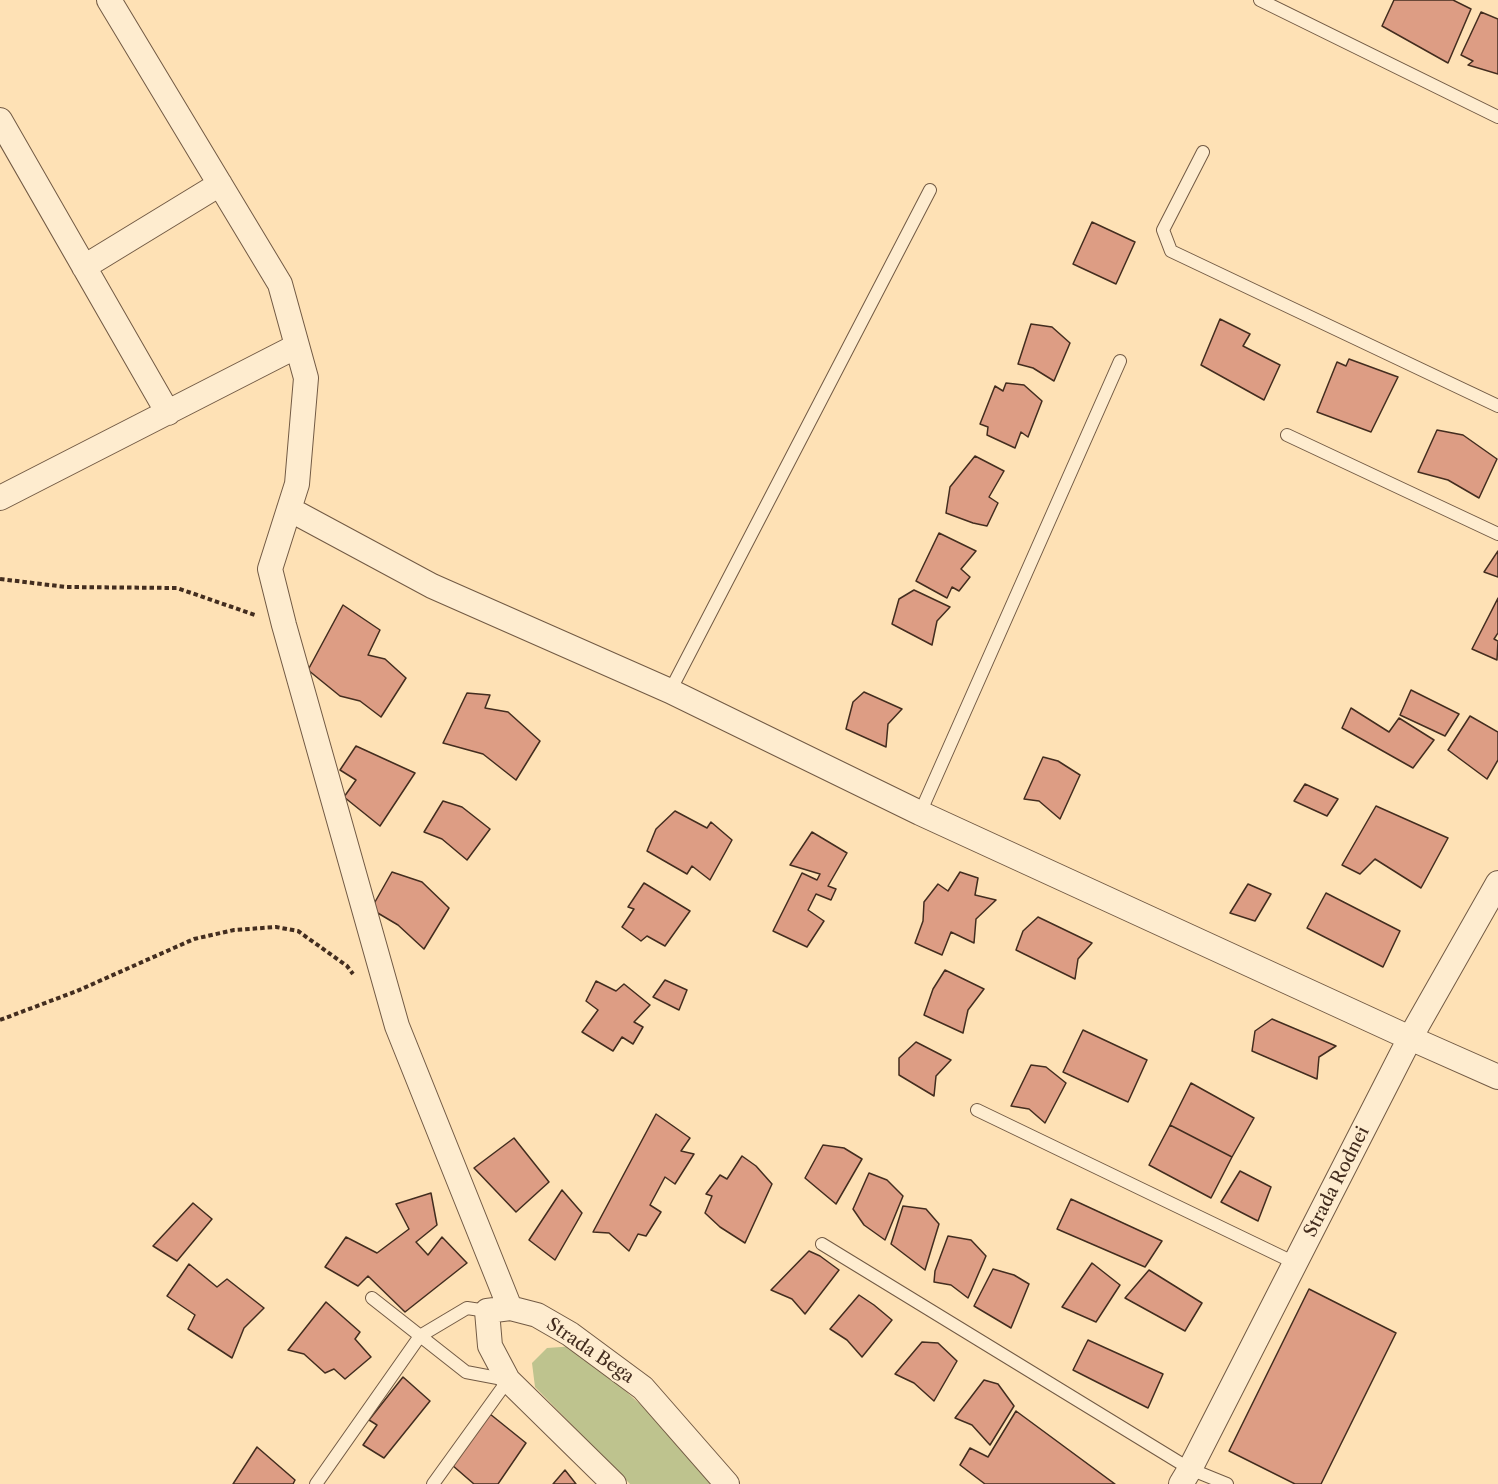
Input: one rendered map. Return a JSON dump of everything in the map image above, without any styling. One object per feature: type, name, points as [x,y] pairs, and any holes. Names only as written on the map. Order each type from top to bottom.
[{"type":"street","points":[[109,0],[280,284],[306,378],[297,484],[270,569],[397,1026],[499,1309],[490,1346],[508,1380],[614,1484]]},
{"type":"street","points":[[0,120],[168,413]]},
{"type":"street","points":[[84,267],[220,184]]},
{"type":"street","points":[[0,498],[297,346]]},
{"type":"street","points":[[289,510],[432,586],[670,691],[920,813],[1498,1077]]},
{"type":"street","name":"Strada Rodnei","points":[[1185,1477],[1410,1038],[1498,883]]},
{"type":"street","name":"Strada Bega","points":[[499,1309],[537,1315],[570,1334],[643,1388],[727,1484]]},
{"type":"lane","points":[[1260,0],[1498,117]]},
{"type":"lane","points":[[1203,152],[1163,230],[1172,252],[1498,406]]},
{"type":"lane","points":[[670,691],[930,190]]},
{"type":"lane","points":[[920,813],[1120,361]]},
{"type":"lane","points":[[1287,435],[1498,534]]},
{"type":"lane","points":[[977,1110],[1295,1263]]},
{"type":"lane","points":[[822,1245],[1185,1477],[1227,1484]]},
{"type":"lane","points":[[372,1298],[466,1372],[508,1380],[433,1484]]},
{"type":"lane","points":[[316,1484],[420,1336],[467,1308],[499,1309]]},
{"type":"path","points":[[0,579],[66,587],[177,588],[284,626]]},
{"type":"path","points":[[0,1020],[77,991],[194,939],[234,930],[276,927],[298,932],[338,959],[354,975]]},
{"type":"green space","points":[[575,1346],[669,1430],[717,1484],[630,1484],[535,1387],[532,1363],[547,1348]]},
{"type":"building","points":[[1394,0],[1453,0],[1471,9],[1448,63],[1382,26]]},
{"type":"building","points":[[1481,12],[1498,19],[1498,74],[1468,65],[1473,61],[1461,55]]},
{"type":"building","points":[[1092,222],[1135,242],[1116,284],[1073,264]]},
{"type":"building","points":[[1220,319],[1250,334],[1243,346],[1280,365],[1264,400],[1201,365]]},
{"type":"building","points":[[1031,324],[1052,327],[1070,343],[1054,381],[1033,368],[1018,364]]},
{"type":"building","points":[[1349,359],[1398,377],[1371,432],[1317,412],[1337,362],[1346,366]]},
{"type":"building","points":[[1006,383],[1024,385],[1042,401],[1028,437],[1021,432],[1015,448],[987,435],[988,427],[980,424],[995,386],[1003,391]]},
{"type":"building","points":[[1437,430],[1463,435],[1497,459],[1479,498],[1448,480],[1418,472]]},
{"type":"building","points":[[975,456],[1004,471],[989,497],[998,503],[987,526],[946,513],[950,487]]},
{"type":"building","points":[[939,533],[976,551],[961,569],[970,577],[959,591],[952,587],[947,598],[916,581]]},
{"type":"building","points":[[1498,551],[1498,577],[1484,572]]},
{"type":"building","points":[[914,590],[950,607],[937,621],[932,645],[892,624],[899,599]]},
{"type":"building","points":[[1498,598],[1498,633],[1494,639],[1498,641],[1497,660],[1472,649]]},
{"type":"building","points":[[343,605],[380,630],[368,655],[385,659],[406,678],[381,717],[360,701],[340,696],[308,670]]},
{"type":"building","points":[[1411,690],[1459,714],[1445,736],[1400,715]]},
{"type":"building","points":[[864,692],[902,709],[888,724],[886,747],[846,729],[853,702]]},
{"type":"building","points":[[467,693],[490,695],[485,708],[508,712],[540,741],[516,780],[483,754],[443,743]]},
{"type":"building","points":[[1351,708],[1389,732],[1399,718],[1434,740],[1413,768],[1342,728]]},
{"type":"building","points":[[1470,716],[1498,732],[1498,760],[1487,779],[1448,750]]},
{"type":"building","points":[[356,746],[415,773],[380,826],[344,797],[356,780],[340,770]]},
{"type":"building","points":[[1043,757],[1058,761],[1080,775],[1060,819],[1039,801],[1024,799]]},
{"type":"building","points":[[1305,784],[1338,799],[1327,816],[1294,801]]},
{"type":"building","points":[[443,801],[462,807],[490,829],[467,860],[442,839],[424,832]]},
{"type":"building","points":[[1376,806],[1448,838],[1421,888],[1375,859],[1360,874],[1342,865]]},
{"type":"building","points":[[675,811],[707,828],[711,822],[732,840],[710,880],[692,866],[687,874],[647,851],[656,829]]},
{"type":"building","points":[[812,832],[847,853],[828,886],[836,889],[831,900],[816,894],[808,910],[824,921],[807,947],[773,931],[802,873],[817,880],[820,874],[790,865]]},
{"type":"building","points":[[392,872],[422,882],[449,908],[424,949],[398,925],[371,909]]},
{"type":"building","points":[[960,872],[978,878],[975,895],[996,900],[976,919],[974,943],[951,932],[942,955],[915,943],[923,921],[924,902],[938,884],[948,891]]},
{"type":"building","points":[[644,883],[690,911],[665,946],[647,936],[641,941],[622,927],[634,909],[628,907]]},
{"type":"building","points":[[1248,884],[1271,894],[1255,921],[1230,913]]},
{"type":"building","points":[[1326,893],[1400,931],[1383,967],[1307,928]]},
{"type":"building","points":[[1038,917],[1092,943],[1078,959],[1075,979],[1016,950],[1023,931]]},
{"type":"building","points":[[945,970],[984,989],[968,1010],[963,1033],[924,1015],[933,989]]},
{"type":"building","points":[[665,980],[687,990],[679,1010],[653,997]]},
{"type":"building","points":[[596,981],[616,991],[624,984],[650,1005],[634,1022],[643,1027],[633,1044],[622,1037],[613,1051],[582,1032],[598,1010],[586,1001]]},
{"type":"building","points":[[1272,1019],[1336,1046],[1319,1057],[1317,1079],[1252,1051],[1255,1031]]},
{"type":"building","points":[[1083,1030],[1147,1060],[1128,1102],[1063,1072]]},
{"type":"building","points":[[916,1042],[951,1060],[936,1076],[934,1096],[899,1075],[899,1058]]},
{"type":"building","points":[[1031,1065],[1046,1067],[1066,1083],[1045,1123],[1029,1109],[1011,1106]]},
{"type":"building","points":[[1191,1083],[1254,1118],[1232,1157],[1170,1125]]},
{"type":"building","points":[[656,1114],[690,1138],[681,1151],[694,1154],[675,1184],[665,1177],[650,1205],[661,1212],[646,1236],[638,1234],[629,1251],[609,1233],[593,1232]]},
{"type":"building","points":[[1170,1125],[1232,1157],[1211,1198],[1149,1165]]},
{"type":"building","points":[[514,1138],[549,1182],[516,1212],[474,1168]]},
{"type":"building","points":[[823,1145],[844,1148],[862,1159],[836,1204],[805,1178]]},
{"type":"building","points":[[742,1156],[756,1166],[772,1184],[745,1243],[720,1227],[705,1213],[712,1196],[706,1194],[720,1175],[727,1179]]},
{"type":"building","points":[[1240,1171],[1271,1187],[1258,1221],[1221,1202]]},
{"type":"building","points":[[869,1173],[887,1180],[903,1196],[885,1240],[864,1225],[853,1209]]},
{"type":"building","points":[[562,1190],[582,1213],[555,1260],[529,1240]]},
{"type":"building","points":[[431,1193],[437,1225],[416,1242],[428,1255],[442,1237],[467,1263],[405,1312],[368,1276],[358,1286],[325,1267],[346,1237],[377,1253],[409,1229],[396,1204]]},
{"type":"building","points":[[1071,1199],[1162,1241],[1145,1267],[1057,1229]]},
{"type":"building","points":[[193,1203],[212,1219],[177,1261],[153,1246]]},
{"type":"building","points":[[903,1206],[926,1209],[939,1224],[925,1270],[891,1244]]},
{"type":"building","points":[[948,1236],[971,1240],[986,1256],[968,1298],[951,1285],[934,1282],[935,1271]]},
{"type":"building","points":[[809,1251],[839,1270],[805,1314],[792,1299],[771,1290]]},
{"type":"building","points":[[1092,1263],[1120,1285],[1096,1322],[1062,1307]]},
{"type":"building","points":[[189,1264],[217,1287],[227,1279],[264,1308],[244,1328],[232,1358],[188,1329],[195,1315],[167,1296]]},
{"type":"building","points":[[993,1269],[1014,1275],[1029,1284],[1011,1328],[974,1306]]},
{"type":"building","points":[[1149,1270],[1202,1303],[1185,1331],[1125,1298]]},
{"type":"building","points":[[1309,1289],[1396,1333],[1321,1484],[1295,1484],[1229,1451]]},
{"type":"building","points":[[859,1295],[892,1320],[862,1357],[847,1340],[830,1329]]},
{"type":"building","points":[[326,1302],[360,1332],[355,1339],[371,1357],[345,1379],[334,1369],[325,1373],[304,1354],[288,1350]]},
{"type":"building","points":[[1088,1340],[1163,1374],[1148,1408],[1073,1370]]},
{"type":"building","points":[[922,1342],[938,1343],[957,1361],[934,1401],[914,1383],[895,1374]]},
{"type":"building","points":[[403,1377],[430,1401],[384,1458],[363,1445],[377,1425],[369,1420]]},
{"type":"building","points":[[984,1380],[998,1384],[1014,1406],[990,1445],[972,1425],[955,1418]]},
{"type":"building","points":[[1016,1411],[1115,1484],[985,1484],[960,1465],[970,1448],[988,1457]]},
{"type":"building","points":[[490,1414],[526,1443],[498,1484],[474,1484],[452,1465]]},
{"type":"building","points":[[257,1447],[295,1480],[293,1484],[233,1484]]},
{"type":"building","points":[[565,1470],[576,1484],[553,1484]]}]
